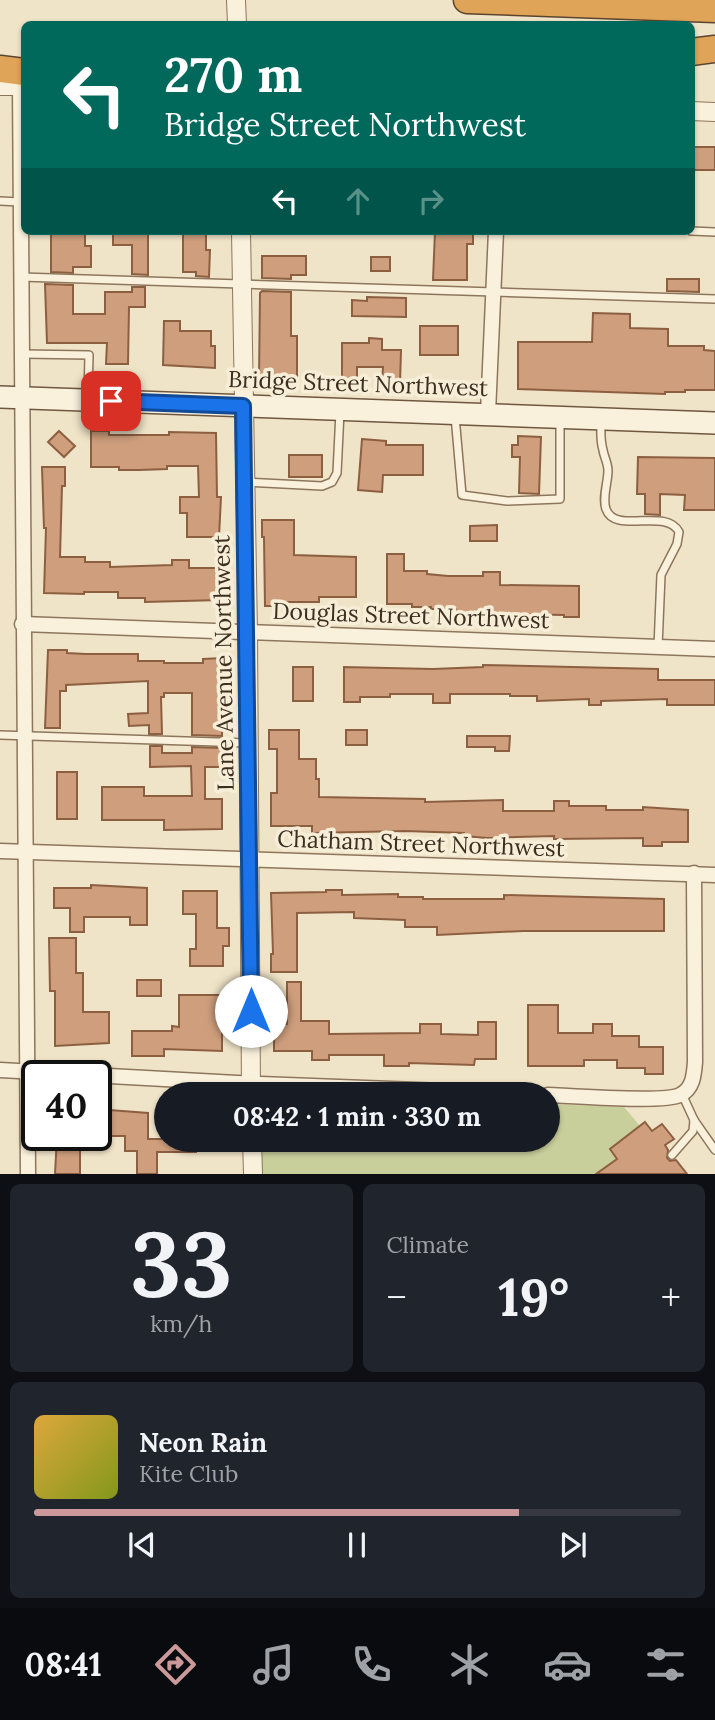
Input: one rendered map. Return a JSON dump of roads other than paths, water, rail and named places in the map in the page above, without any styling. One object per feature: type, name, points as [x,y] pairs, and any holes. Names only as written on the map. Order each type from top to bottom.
[{"type":"highway","points":[[467,0],[715,9]]},
{"type":"highway","points":[[695,52],[715,49]]},
{"type":"highway","points":[[0,69],[21,81]]},
{"type":"main road","name":"Bridge Street Northwest","points":[[11,397],[715,423]]},
{"type":"street","points":[[236,0],[237,21]]},
{"type":"street","points":[[0,86],[21,82]]},
{"type":"street","points":[[695,111],[715,112]]},
{"type":"street","points":[[22,235],[21,354],[11,397],[22,624],[27,1060]]},
{"type":"street","name":"Lane Avenue Northwest","points":[[241,235],[248,633],[251,1082]]},
{"type":"street","points":[[488,413],[496,235]]},
{"type":"street","name":"Douglas Street Northwest","points":[[22,624],[715,649]]},
{"type":"street","name":"Chatham Street Northwest","points":[[0,851],[715,875]]},
{"type":"street","points":[[560,1095],[676,1097],[682,1094],[693,1079],[694,873]]},
{"type":"street","points":[[0,1070],[21,1072]]},
{"type":"street","points":[[112,1078],[159,1082]]},
{"type":"street","points":[[28,1151],[28,1174]]},
{"type":"street","points":[[252,1152],[253,1174]]},
{"type":"lane","points":[[0,201],[21,202]]},
{"type":"lane","points":[[695,231],[715,232]]},
{"type":"lane","points":[[21,277],[715,299]]},
{"type":"lane","points":[[21,354],[89,355],[88,400]]},
{"type":"lane","points":[[244,482],[322,486],[332,482],[337,473],[340,408]]},
{"type":"lane","points":[[455,412],[463,495],[507,501],[560,499],[560,416]]},
{"type":"lane","points":[[602,418],[600,436],[608,471],[604,507],[613,519],[668,521],[678,528],[677,544],[661,575],[658,647]]},
{"type":"lane","points":[[0,735],[249,743]]},
{"type":"lane","points":[[682,1094],[694,1120],[715,1150]]},
{"type":"lane","points":[[672,1155],[693,1131],[694,1120]]}]
